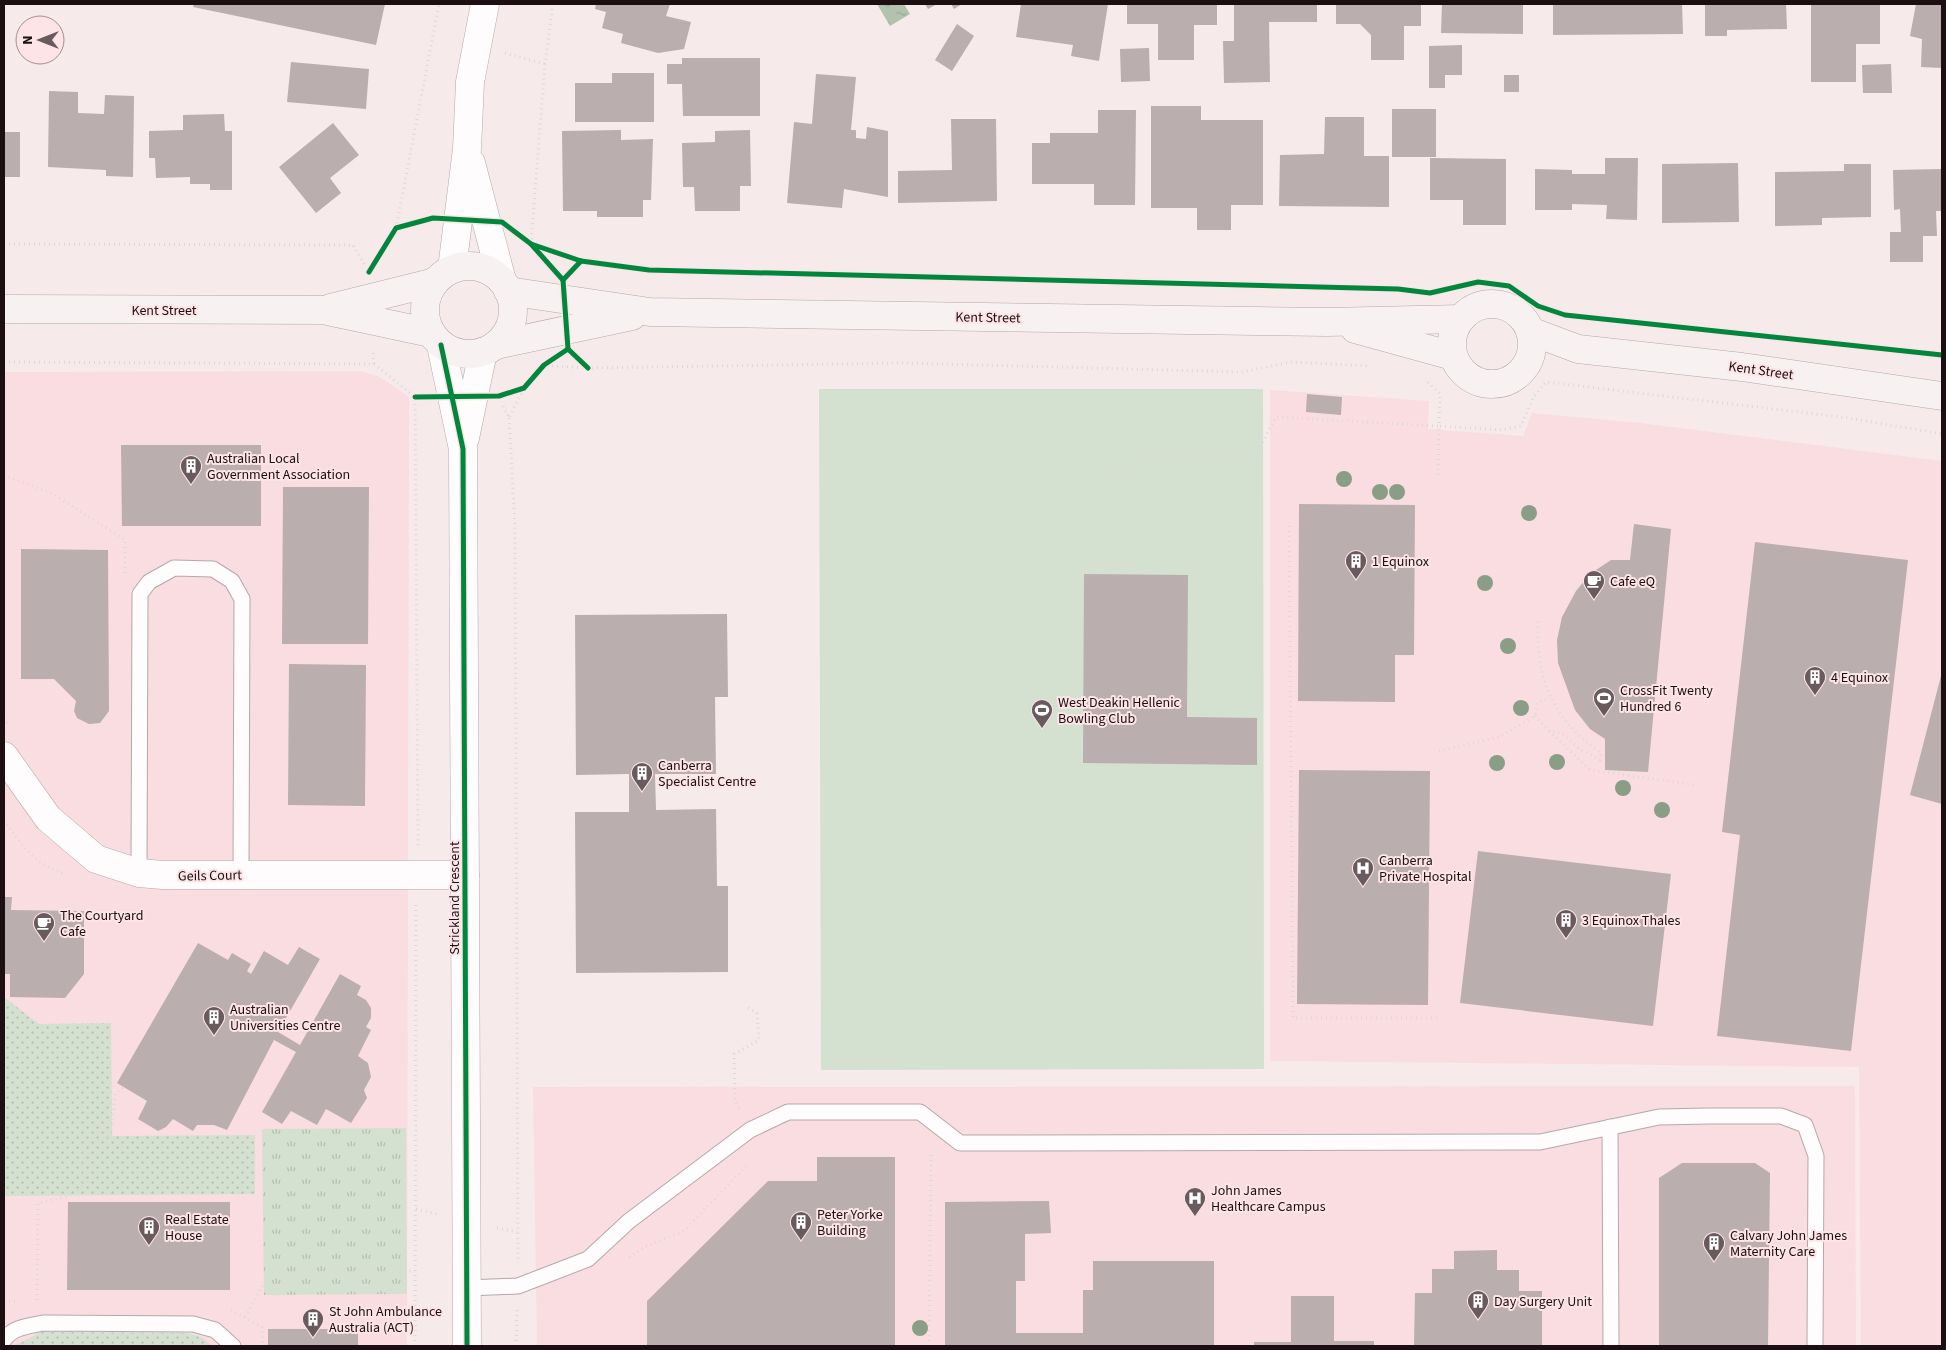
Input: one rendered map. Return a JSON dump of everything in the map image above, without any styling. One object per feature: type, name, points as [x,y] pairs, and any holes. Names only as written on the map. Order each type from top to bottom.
[{"type":"main road","points":[[465,266],[479,267],[491,272],[505,286],[512,305],[512,320],[506,333],[489,348],[469,354],[454,352],[436,339],[425,307],[428,294],[444,275],[465,266]]},
{"type":"main road","name":"Kent Street","points":[[323,310],[444,275]]},
{"type":"main road","name":"Kent Street","points":[[505,286],[650,312],[1327,322],[1461,319]]},
{"type":"main road","points":[[1500,305],[1519,314],[1530,332],[1532,348],[1525,368],[1512,380],[1488,385],[1468,378],[1456,364],[1453,356],[1452,341],[1456,325],[1461,319],[1480,306],[1500,305]]},
{"type":"main road","name":"Kent Street","points":[[4,310],[323,310],[436,339]]},
{"type":"main road","name":"Kent Street","points":[[489,348],[567,339],[650,312]]},
{"type":"main road","name":"Kent Street","points":[[1327,322],[1453,356]]},
{"type":"main road","name":"Kent Street","points":[[1530,332],[1578,350],[1742,367],[1942,396]]},
{"type":"main road","name":"Kent Street","points":[[1525,368],[1578,350]]},
{"type":"street","points":[[444,275],[467,149],[470,82],[486,4]]},
{"type":"street","points":[[467,149],[505,286]]},
{"type":"street","name":"Strickland Crescent","points":[[436,339],[475,397]]},
{"type":"street","name":"Strickland Crescent","points":[[467,1346],[463,449],[489,348]]},
{"type":"street","name":"Geils Court","points":[[9,745],[48,818],[96,859],[139,873],[164,875],[465,875]]},
{"type":"lane","points":[[139,873],[140,594],[149,582],[174,568],[213,569],[232,581],[242,599],[241,874]]},
{"type":"lane","points":[[467,1288],[518,1286],[588,1259],[630,1221],[750,1130],[788,1112],[920,1112],[960,1143],[1540,1142],[1658,1117],[1781,1116],[1805,1125],[1816,1156],[1815,1346]]},
{"type":"lane","points":[[1610,1126],[1611,1346]]},
{"type":"lane","points":[[4,1340],[8,1333],[25,1326],[43,1324],[194,1324],[215,1330],[232,1344]]},
{"type":"path","points":[[391,236],[396,228],[438,4]]},
{"type":"path","points":[[531,244],[545,64],[552,4]]},
{"type":"path","points":[[504,53],[545,64]]},
{"type":"path","points":[[486,221],[502,222],[538,249]]},
{"type":"path","points":[[396,228],[405,226]]},
{"type":"path","points":[[4,244],[353,245],[369,272],[373,265]]},
{"type":"path","points":[[544,365],[567,339],[588,368]]},
{"type":"path","points":[[4,362],[374,364],[415,397],[475,397],[524,388]]},
{"type":"path","points":[[544,365],[588,368],[903,363],[1242,372],[1292,362],[1372,366]]},
{"type":"path","points":[[1427,380],[1440,394],[1438,475]]},
{"type":"path","points":[[516,1346],[518,1286],[515,527],[509,418],[529,382]]},
{"type":"path","points":[[1107,473],[1148,457],[1253,461],[1276,417],[1502,430],[1521,426],[1534,396],[1546,382],[1849,418],[1942,434]]},
{"type":"path","points":[[475,397],[509,418]]},
{"type":"path","points":[[4,475],[53,494],[125,540],[125,579]]},
{"type":"path","points":[[1288,526],[1293,1018],[1436,1018]]},
{"type":"path","points":[[1538,621],[1537,648],[1550,698],[1577,736],[1601,753],[1600,760],[1579,749],[1562,733],[1549,731]]},
{"type":"path","points":[[1535,716],[1537,703],[1550,698]]},
{"type":"path","points":[[1535,716],[1590,770],[1696,785]]},
{"type":"path","points":[[1439,751],[1499,737],[1535,716]]},
{"type":"path","points":[[4,718],[9,745]]},
{"type":"path","points":[[745,1006],[757,1013],[759,1040],[734,1054],[735,1101],[750,1130]]},
{"type":"path","points":[[37,1303],[38,1203],[67,1197],[84,1186],[84,1149],[111,1136],[115,1094],[124,1087]]},
{"type":"path","points":[[929,1346],[931,1147]]},
{"type":"path","points":[[232,1344],[270,1273],[416,1271]]},
{"type":"shaded area","points":[[360,371],[380,377],[409,397],[407,1346],[4,1346],[4,372]]},
{"type":"shaded area","points":[[1270,390],[1429,401],[1428,429],[1523,436],[1532,413],[1640,423],[1942,461],[1942,1346],[1861,1346],[1859,1067],[1270,1061]]},
{"type":"shaded area","name":"John James Healthcare Campus","points":[[1855,1086],[1856,1346],[537,1346],[533,1087]]},
{"type":"green space","name":"West Deakin Hellenic Bowling Club","points":[[819,389],[1263,389],[1264,1069],[821,1070]]},
{"type":"green space","points":[[4,997],[39,1024],[111,1023],[112,1136],[255,1135],[255,1194],[4,1196]]},
{"type":"green space","points":[[406,1128],[407,1294],[264,1295],[262,1129]]},
{"type":"green space","points":[[41,1332],[188,1333],[203,1338],[211,1346],[14,1346]]},
{"type":"water","points":[[877,4],[904,4],[910,14],[890,26]]},
{"type":"building","points":[[194,4],[385,4],[376,45],[193,7]]},
{"type":"building","points":[[596,4],[670,4],[666,16],[691,22],[684,49],[658,53],[621,43],[623,34],[602,28],[606,12],[595,9]]},
{"type":"building","points":[[925,4],[937,4],[928,9]]},
{"type":"building","points":[[951,4],[962,4],[954,9]]},
{"type":"building","points":[[1021,4],[1108,4],[1099,61],[1071,56],[1073,45],[1016,37]]},
{"type":"building","points":[[1127,4],[1217,4],[1217,25],[1194,25],[1194,60],[1158,60],[1158,24],[1127,24]]},
{"type":"building","points":[[1234,4],[1317,4],[1317,22],[1269,22],[1270,82],[1224,83],[1223,41],[1234,41]]},
{"type":"building","points":[[1336,4],[1421,4],[1421,26],[1404,26],[1404,60],[1371,60],[1371,35],[1360,24],[1336,24]]},
{"type":"building","points":[[1442,4],[1523,4],[1523,34],[1441,33]]},
{"type":"building","points":[[1553,4],[1682,4],[1683,34],[1553,35]]},
{"type":"building","points":[[1705,4],[1786,4],[1787,29],[1727,30],[1727,36],[1705,36]]},
{"type":"building","points":[[1811,4],[1880,4],[1880,44],[1856,44],[1856,82],[1811,82]]},
{"type":"building","points":[[1916,4],[1942,4],[1942,68],[1921,67],[1922,39],[1910,36]]},
{"type":"building","points":[[957,24],[974,36],[952,71],[935,60]]},
{"type":"building","points":[[1462,45],[1462,75],[1445,75],[1445,88],[1429,88],[1429,46]]},
{"type":"building","points":[[1149,48],[1150,81],[1121,82],[1120,49]]},
{"type":"building","points":[[682,58],[760,58],[760,116],[683,116],[682,84],[667,84],[667,64],[682,64]]},
{"type":"building","points":[[291,62],[369,69],[366,109],[287,102]]},
{"type":"building","points":[[1891,64],[1892,93],[1863,93],[1862,65]]},
{"type":"building","points":[[612,73],[654,73],[654,122],[575,122],[575,83],[612,83]]},
{"type":"building","points":[[816,74],[856,77],[851,130],[856,130],[856,138],[866,139],[867,127],[888,131],[888,197],[844,189],[842,208],[787,203],[794,122],[812,124]]},
{"type":"building","points":[[1504,75],[1519,75],[1519,92],[1504,92]]},
{"type":"building","points":[[49,91],[78,92],[78,113],[104,114],[105,95],[134,96],[133,177],[106,176],[106,170],[48,167]]},
{"type":"building","points":[[1151,106],[1201,106],[1201,120],[1263,120],[1263,205],[1231,205],[1231,230],[1197,230],[1197,208],[1151,208]]},
{"type":"building","points":[[1392,109],[1436,109],[1436,157],[1392,157]]},
{"type":"building","points":[[1098,110],[1136,110],[1135,205],[1094,205],[1094,184],[1032,184],[1032,143],[1050,143],[1050,133],[1098,133]]},
{"type":"building","points":[[224,114],[225,131],[232,131],[232,190],[210,190],[210,184],[190,184],[190,177],[156,178],[155,158],[149,158],[149,131],[183,130],[183,115]]},
{"type":"building","points":[[1325,117],[1364,117],[1364,156],[1389,156],[1389,207],[1279,206],[1280,155],[1324,154]]},
{"type":"building","points":[[951,119],[996,119],[997,201],[898,203],[898,171],[952,170]]},
{"type":"building","points":[[333,123],[359,155],[330,178],[341,193],[316,213],[279,167]]},
{"type":"building","points":[[621,130],[621,140],[653,139],[651,200],[643,200],[643,217],[597,217],[597,211],[563,211],[562,131]]},
{"type":"building","points":[[750,130],[751,186],[740,186],[740,211],[695,211],[694,187],[683,187],[682,143],[715,142],[715,131]]},
{"type":"building","points":[[4,132],[20,132],[20,177],[4,177]]},
{"type":"building","points":[[1430,158],[1506,159],[1506,225],[1463,225],[1463,200],[1430,200]]},
{"type":"building","points":[[1605,158],[1638,158],[1637,220],[1606,219],[1607,205],[1572,204],[1572,210],[1535,210],[1535,169],[1572,170],[1572,174],[1605,174]]},
{"type":"building","points":[[1738,163],[1739,222],[1662,223],[1662,164]]},
{"type":"building","points":[[1844,164],[1871,164],[1871,217],[1822,218],[1822,225],[1775,226],[1775,172],[1844,171]]},
{"type":"building","points":[[1942,169],[1942,211],[1936,211],[1937,236],[1923,236],[1923,262],[1890,262],[1890,232],[1901,232],[1900,209],[1894,210],[1893,170]]},
{"type":"building","points":[[1307,394],[1342,397],[1341,415],[1306,412]]},
{"type":"building","name":"Australian Local Government Association","points":[[121,445],[261,445],[261,526],[122,526]]},
{"type":"building","points":[[283,487],[369,487],[368,644],[282,644]]},
{"type":"building","name":"1 Equinox","points":[[1299,504],[1415,505],[1414,655],[1395,655],[1395,702],[1298,701]]},
{"type":"building","points":[[1634,524],[1671,529],[1648,772],[1605,770],[1605,739],[1590,729],[1575,710],[1558,663],[1557,640],[1562,617],[1576,591],[1590,574],[1611,560],[1630,560]]},
{"type":"building","name":"4 Equinox","points":[[1755,542],[1908,560],[1851,1051],[1717,1036],[1740,835],[1722,832]]},
{"type":"building","points":[[21,549],[108,550],[109,711],[100,723],[89,724],[77,718],[74,711],[76,701],[54,679],[21,679]]},
{"type":"building","points":[[1084,574],[1188,575],[1187,717],[1257,718],[1257,765],[1083,763]]},
{"type":"building","name":"Canberra Specialist Centre","points":[[727,614],[728,697],[715,697],[716,774],[655,774],[656,810],[716,809],[717,886],[728,886],[728,972],[576,973],[575,812],[629,812],[629,774],[576,775],[575,615]]},
{"type":"building","points":[[289,664],[366,665],[365,806],[288,805]]},
{"type":"building","points":[[1942,672],[1942,804],[1910,795]]},
{"type":"building","name":"Canberra Private Hospital","points":[[1299,770],[1430,771],[1428,1005],[1297,1004]]},
{"type":"building","name":"3 Equinox Thales","points":[[1478,851],[1671,874],[1653,1026],[1460,1003]]},
{"type":"building","name":"The Courtyard Cafe","points":[[4,897],[12,897],[11,910],[84,911],[84,974],[65,998],[10,997],[10,974],[4,974]]},
{"type":"building","name":"Australian Universities Centre","points":[[198,943],[228,960],[232,953],[251,964],[247,971],[251,974],[264,951],[288,965],[299,947],[320,959],[278,1032],[300,1045],[340,974],[361,986],[357,995],[366,1000],[371,1008],[371,1018],[366,1027],[371,1030],[358,1056],[368,1063],[371,1077],[364,1090],[367,1098],[351,1123],[326,1109],[317,1125],[291,1111],[282,1124],[262,1112],[296,1052],[274,1040],[227,1130],[214,1125],[197,1125],[193,1131],[173,1119],[166,1127],[158,1131],[138,1119],[147,1101],[117,1083]]},
{"type":"building","name":"Peter Yorke Building","points":[[817,1157],[895,1157],[895,1346],[647,1346],[647,1301],[768,1181],[817,1181]]},
{"type":"building","name":"Calvary John James Maternity Care","points":[[1682,1163],[1755,1163],[1770,1173],[1768,1346],[1659,1346],[1659,1178]]},
{"type":"building","points":[[1049,1201],[1051,1233],[1025,1234],[1025,1281],[1016,1281],[1016,1333],[1083,1333],[1083,1290],[1093,1290],[1093,1261],[1214,1261],[1214,1346],[945,1346],[945,1202]]},
{"type":"building","name":"Real Estate House","points":[[68,1202],[230,1202],[230,1290],[67,1290]]},
{"type":"building","name":"Day Surgery Unit","points":[[1497,1250],[1497,1270],[1519,1270],[1519,1291],[1542,1291],[1542,1346],[1414,1346],[1415,1293],[1432,1293],[1432,1269],[1454,1269],[1454,1251]]},
{"type":"building","points":[[1291,1296],[1334,1296],[1334,1341],[1374,1341],[1374,1346],[1254,1346],[1254,1342],[1291,1342]]},
{"type":"building","name":"St John Ambulance Australia (ACT)","points":[[268,1329],[358,1329],[358,1346],[268,1346]]},
{"type":"cycle path","points":[[369,272],[396,228],[433,218],[502,222],[531,244],[563,280],[581,261]]},
{"type":"cycle path","points":[[531,244],[581,261],[649,270],[1398,289],[1430,293],[1478,282],[1509,286],[1538,306],[1565,315],[1942,355]]},
{"type":"cycle path","points":[[563,280],[568,349]]},
{"type":"cycle path","points":[[441,345],[463,449],[467,1346]]},
{"type":"cycle path","points":[[415,397],[499,396],[524,388],[544,365],[568,349],[588,368]]},
{"type":"place","name":"Australian Local Government Association","points":[[191,485]]},
{"type":"place","name":"1 Equinox","points":[[1356,580]]},
{"type":"place","name":"Cafe eQ","points":[[1594,600]]},
{"type":"place","name":"4 Equinox","points":[[1815,696]]},
{"type":"place","name":"CrossFit Twenty Hundred 6","points":[[1604,717]]},
{"type":"place","name":"West Deakin Hellenic Bowling Club","points":[[1042,729]]},
{"type":"place","name":"Canberra Specialist Centre","points":[[642,792]]},
{"type":"place","name":"Canberra Private Hospital","points":[[1363,887]]},
{"type":"place","name":"3 Equinox Thales","points":[[1566,939]]},
{"type":"place","name":"The Courtyard Cafe","points":[[44,942]]},
{"type":"place","name":"Australian Universities Centre","points":[[214,1036]]},
{"type":"place","name":"John James Healthcare Campus","points":[[1195,1217]]},
{"type":"place","name":"Peter Yorke Building","points":[[801,1241]]},
{"type":"place","name":"Real Estate House","points":[[149,1246]]},
{"type":"place","name":"Calvary John James Maternity Care","points":[[1714,1262]]},
{"type":"place","name":"Day Surgery Unit","points":[[1478,1320]]},
{"type":"place","name":"St John Ambulance Australia (ACT)","points":[[313,1338]]}]
